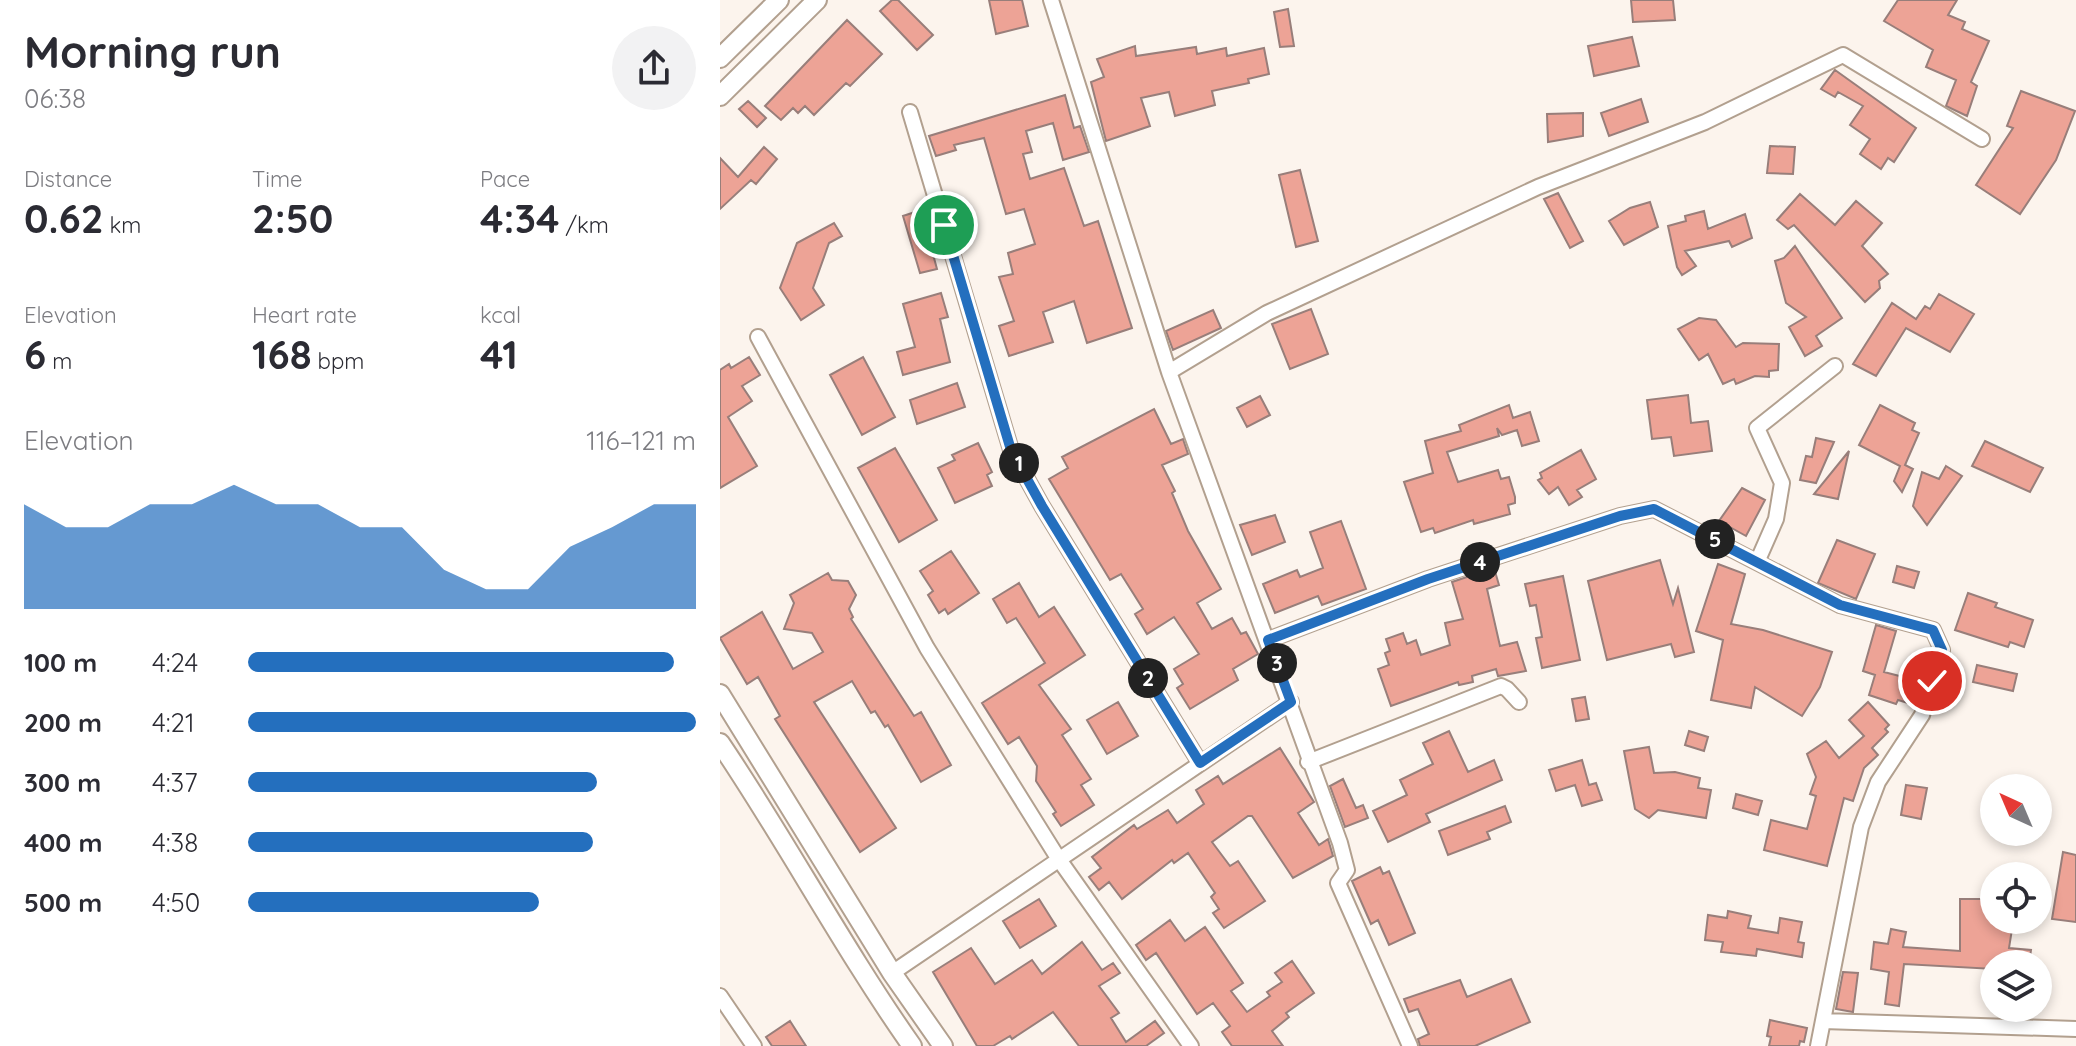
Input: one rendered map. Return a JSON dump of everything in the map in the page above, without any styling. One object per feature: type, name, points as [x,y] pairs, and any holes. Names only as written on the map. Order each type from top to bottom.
[{"type":"main road","points":[[720,58],[779,0]]},
{"type":"main road","points":[[720,96],[817,0]]},
{"type":"main road","points":[[720,694],[892,973],[943,1046]]},
{"type":"main road","points":[[720,743],[773,822],[871,987],[912,1046]]},
{"type":"street","points":[[1051,0],[1169,372],[1291,702],[1308,762],[1344,856],[1347,870],[1338,883],[1410,1046]]},
{"type":"street","points":[[1169,372],[1296,300],[1538,187],[1705,122],[1843,55],[1982,139]]},
{"type":"street","points":[[910,112],[1011,450],[1042,506],[1200,763]]},
{"type":"street","points":[[758,337],[927,648],[1058,858],[1191,1046]]},
{"type":"street","points":[[1758,560],[1776,519],[1782,483],[1757,428],[1835,366]]},
{"type":"street","points":[[1268,640],[1428,579],[1620,516],[1654,509],[1840,605],[1933,630],[1942,650],[1922,715],[1878,782],[1861,827],[1818,1046]]},
{"type":"street","points":[[1308,762],[1501,686],[1519,702]]},
{"type":"street","points":[[892,973],[1291,702]]},
{"type":"street","points":[[720,996],[754,1046]]},
{"type":"street","points":[[1823,1021],[2076,1029]]},
{"type":"building","points":[[892,0],[898,0],[933,35],[917,50],[880,11]]},
{"type":"building","points":[[989,0],[1022,0],[1028,26],[996,34]]},
{"type":"building","points":[[1631,0],[1673,0],[1675,20],[1633,22]]},
{"type":"building","points":[[1898,0],[1957,0],[1948,15],[1965,22],[1962,29],[1989,41],[1971,82],[1977,86],[1967,116],[1946,106],[1956,80],[1926,67],[1933,50],[1884,21]]},
{"type":"building","points":[[1288,9],[1294,46],[1280,47],[1274,12]]},
{"type":"building","points":[[847,20],[882,54],[850,86],[846,83],[814,115],[805,106],[798,113],[793,108],[781,120],[765,106]]},
{"type":"building","points":[[1632,37],[1639,66],[1594,76],[1588,46]]},
{"type":"building","points":[[1135,46],[1136,56],[1196,47],[1197,54],[1226,48],[1227,56],[1264,48],[1269,74],[1248,79],[1249,83],[1212,91],[1215,105],[1175,116],[1169,92],[1141,98],[1150,126],[1106,141],[1091,82],[1104,77],[1097,59]]},
{"type":"building","points":[[1835,70],[1916,128],[1894,162],[1888,158],[1881,169],[1860,154],[1870,139],[1850,125],[1863,106],[1838,92],[1835,97],[1821,89]]},
{"type":"building","points":[[2021,91],[2075,111],[2056,160],[2020,214],[1976,185],[2013,128],[2007,126]]},
{"type":"building","points":[[1065,95],[1074,128],[1080,126],[1089,152],[1063,160],[1053,123],[1026,131],[1032,152],[1023,154],[1030,179],[1064,168],[1084,226],[1098,221],[1132,328],[1087,343],[1074,301],[1043,312],[1053,342],[1009,356],[999,326],[1014,321],[999,277],[1013,274],[1008,253],[1035,244],[1024,209],[1006,214],[984,138],[954,145],[956,150],[936,156],[929,136]]},
{"type":"building","points":[[1641,99],[1648,122],[1609,136],[1601,113]]},
{"type":"building","points":[[748,101],[766,118],[757,127],[739,109]]},
{"type":"building","points":[[1583,113],[1583,136],[1548,142],[1547,114]]},
{"type":"building","points":[[1770,146],[1795,147],[1793,174],[1767,173]]},
{"type":"building","points":[[764,147],[777,159],[756,184],[751,180],[720,209],[720,158],[738,177]]},
{"type":"building","points":[[1300,170],[1318,241],[1296,247],[1279,175]]},
{"type":"building","points":[[1558,193],[1583,241],[1570,248],[1544,199]]},
{"type":"building","points":[[1800,194],[1835,225],[1856,201],[1882,223],[1862,246],[1888,274],[1879,281],[1880,288],[1865,302],[1794,225],[1788,229],[1777,220]]},
{"type":"building","points":[[1650,202],[1658,227],[1624,245],[1609,221],[1630,208]]},
{"type":"building","points":[[921,210],[937,269],[920,273],[903,216]]},
{"type":"building","points":[[1704,211],[1708,229],[1745,214],[1752,238],[1732,247],[1729,241],[1685,251],[1696,266],[1682,275],[1677,267],[1668,226],[1686,221],[1685,216]]},
{"type":"building","points":[[834,223],[842,236],[829,243],[813,288],[824,305],[801,320],[780,288],[797,243]]},
{"type":"building","points":[[1795,246],[1842,318],[1816,336],[1822,346],[1805,356],[1789,327],[1806,317],[1786,303],[1775,261],[1784,258]]},
{"type":"building","points":[[941,293],[948,317],[940,319],[950,362],[903,375],[897,352],[915,347],[903,304]]},
{"type":"building","points":[[1939,294],[1974,314],[1950,352],[1906,328],[1876,376],[1853,364],[1892,303],[1916,319],[1925,306],[1930,309]]},
{"type":"building","points":[[1311,309],[1328,354],[1290,369],[1272,324]]},
{"type":"building","points":[[1213,310],[1221,328],[1173,350],[1166,331]]},
{"type":"building","points":[[1699,318],[1716,320],[1736,347],[1743,343],[1779,344],[1778,370],[1769,371],[1769,377],[1755,376],[1736,384],[1734,379],[1723,384],[1708,354],[1699,360],[1678,329]]},
{"type":"building","points":[[749,357],[760,375],[742,386],[752,401],[728,417],[757,466],[720,488],[720,370],[729,364],[731,368]]},
{"type":"building","points":[[863,357],[895,417],[862,435],[830,375]]},
{"type":"building","points":[[957,383],[965,407],[917,424],[910,400]]},
{"type":"building","points":[[1688,395],[1691,423],[1708,421],[1712,451],[1674,456],[1671,437],[1652,439],[1647,400]]},
{"type":"building","points":[[1260,396],[1270,415],[1247,427],[1237,408]]},
{"type":"building","points":[[1509,405],[1513,418],[1530,412],[1539,441],[1522,446],[1517,430],[1502,435],[1497,428],[1499,436],[1447,452],[1458,482],[1498,470],[1501,479],[1509,477],[1515,497],[1515,503],[1508,505],[1510,514],[1474,524],[1473,520],[1435,533],[1433,528],[1421,532],[1404,482],[1433,473],[1425,441],[1461,431],[1459,425]]},
{"type":"building","points":[[1880,405],[1915,423],[1912,430],[1919,433],[1905,465],[1913,469],[1902,492],[1894,481],[1900,466],[1859,445]]},
{"type":"building","points":[[1154,409],[1171,444],[1183,439],[1188,454],[1162,465],[1175,491],[1172,493],[1188,531],[1221,589],[1197,603],[1212,629],[1232,618],[1241,634],[1246,632],[1258,654],[1233,669],[1238,680],[1190,709],[1177,688],[1183,684],[1174,669],[1199,654],[1174,617],[1147,634],[1135,614],[1143,609],[1121,574],[1110,580],[1049,479],[1068,468],[1062,457]]},
{"type":"building","points":[[1816,438],[1834,442],[1816,483],[1800,480],[1806,456],[1812,457]]},
{"type":"building","points":[[1985,441],[2043,468],[2030,492],[1972,466]]},
{"type":"building","points":[[978,443],[992,472],[987,475],[992,486],[955,503],[938,468],[955,460],[952,455]]},
{"type":"building","points":[[895,448],[937,520],[899,542],[858,468]]},
{"type":"building","points":[[1581,450],[1596,479],[1577,490],[1582,497],[1569,505],[1558,487],[1549,494],[1538,480],[1542,478],[1540,473]]},
{"type":"building","points":[[1849,451],[1838,499],[1814,494]]},
{"type":"building","points":[[1946,466],[1962,476],[1927,525],[1913,506],[1922,472],[1939,479]]},
{"type":"building","points":[[1742,488],[1765,500],[1746,536],[1719,521]]},
{"type":"building","points":[[1275,515],[1285,542],[1252,555],[1240,525]]},
{"type":"building","points":[[1341,521],[1366,589],[1322,605],[1318,596],[1275,613],[1263,584],[1297,570],[1300,577],[1323,568],[1310,532]]},
{"type":"building","points":[[1837,540],[1875,554],[1856,599],[1818,583]]},
{"type":"building","points":[[951,551],[979,593],[948,614],[945,609],[939,613],[928,595],[933,591],[920,571]]},
{"type":"building","points":[[1660,560],[1673,604],[1678,588],[1694,652],[1675,657],[1671,644],[1607,660],[1588,581]]},
{"type":"building","points":[[1718,564],[1745,574],[1731,624],[1763,630],[1832,652],[1820,687],[1802,716],[1755,687],[1751,708],[1711,700],[1723,640],[1696,631]]},
{"type":"building","points":[[1897,566],[1919,572],[1914,588],[1893,582]]},
{"type":"building","points":[[1494,568],[1499,585],[1487,589],[1500,646],[1517,642],[1526,671],[1498,676],[1496,669],[1472,676],[1473,682],[1459,685],[1458,682],[1391,706],[1378,669],[1389,665],[1385,653],[1390,651],[1386,639],[1403,633],[1407,644],[1416,640],[1421,655],[1450,645],[1445,623],[1463,619],[1452,582]]},
{"type":"building","points":[[828,573],[832,580],[848,581],[856,595],[849,609],[851,619],[914,716],[921,712],[951,765],[921,782],[888,725],[885,727],[875,711],[871,713],[852,681],[814,702],[896,828],[860,852],[775,719],[780,716],[758,677],[747,684],[720,638],[762,612],[793,669],[823,652],[812,633],[784,629],[794,603],[790,595]]},
{"type":"building","points":[[1563,576],[1580,660],[1542,668],[1536,638],[1542,637],[1536,605],[1530,606],[1525,584]]},
{"type":"building","points":[[1019,583],[1039,617],[1054,607],[1085,655],[1039,685],[1071,729],[1062,735],[1091,779],[1081,785],[1094,805],[1061,826],[1053,814],[1056,812],[1036,781],[1037,766],[1019,737],[1008,744],[982,703],[1045,663],[1016,618],[1007,623],[993,599]]},
{"type":"building","points":[[1968,593],[1997,603],[1995,607],[2033,620],[2024,647],[2010,642],[2008,647],[1955,630]]},
{"type":"building","points":[[1876,625],[1896,631],[1884,672],[1915,680],[1908,703],[1898,700],[1896,704],[1869,695],[1875,675],[1863,671]]},
{"type":"building","points":[[1977,665],[2017,674],[2013,691],[1973,682]]},
{"type":"building","points":[[1585,697],[1589,719],[1576,721],[1572,699]]},
{"type":"building","points":[[1118,702],[1138,736],[1107,754],[1087,720]]},
{"type":"building","points":[[1868,702],[1889,725],[1885,729],[1888,732],[1872,748],[1878,755],[1864,768],[1853,801],[1844,798],[1827,866],[1764,850],[1771,820],[1807,829],[1816,796],[1810,794],[1816,777],[1807,754],[1826,741],[1839,758],[1864,736],[1849,720]]},
{"type":"building","points":[[1449,731],[1468,772],[1494,760],[1502,780],[1426,814],[1430,822],[1388,842],[1373,811],[1407,795],[1400,780],[1433,764],[1423,743]]},
{"type":"building","points":[[1689,731],[1708,737],[1704,751],[1685,745]]},
{"type":"building","points":[[1649,747],[1654,773],[1675,772],[1700,778],[1698,788],[1711,790],[1706,818],[1658,810],[1649,818],[1635,809],[1624,751]]},
{"type":"building","points":[[1280,748],[1314,802],[1298,813],[1319,845],[1328,839],[1333,856],[1293,878],[1252,816],[1248,816],[1212,842],[1230,866],[1238,861],[1265,901],[1224,928],[1213,913],[1219,909],[1211,897],[1215,893],[1188,853],[1174,863],[1172,860],[1122,899],[1109,882],[1099,890],[1089,877],[1101,868],[1092,857],[1134,825],[1137,829],[1168,810],[1177,823],[1204,804],[1196,790],[1218,776],[1223,784]]},
{"type":"building","points":[[1582,760],[1589,785],[1596,783],[1602,800],[1582,806],[1575,785],[1556,791],[1549,770]]},
{"type":"building","points":[[1343,779],[1356,808],[1363,805],[1368,818],[1345,827],[1330,786]]},
{"type":"building","points":[[1906,785],[1927,788],[1921,819],[1901,815]]},
{"type":"building","points":[[1736,794],[1762,801],[1758,815],[1733,808]]},
{"type":"building","points":[[1505,806],[1511,822],[1487,832],[1490,839],[1448,855],[1439,831]]},
{"type":"building","points":[[2063,852],[2076,855],[2076,922],[2052,919]]},
{"type":"building","points":[[1380,867],[1383,874],[1389,871],[1415,933],[1389,945],[1378,920],[1371,924],[1352,881]]},
{"type":"building","points":[[1039,899],[1056,926],[1020,948],[1003,921]]},
{"type":"building","points":[[1960,899],[1980,899],[1980,934],[2011,934],[2009,948],[2031,950],[1980,950],[1980,968],[1904,964],[1899,1006],[1885,1004],[1889,972],[1871,969],[1874,942],[1888,944],[1891,929],[1906,932],[1903,947],[1960,951]]},
{"type":"building","points":[[1728,911],[1751,916],[1748,928],[1778,933],[1780,918],[1802,922],[1798,942],[1804,943],[1802,957],[1757,949],[1756,956],[1721,952],[1723,942],[1705,940],[1708,915],[1727,918]]},
{"type":"building","points":[[1170,920],[1185,941],[1205,927],[1243,983],[1231,991],[1247,1012],[1270,996],[1267,992],[1282,982],[1275,973],[1292,961],[1314,993],[1286,1013],[1289,1017],[1272,1031],[1283,1046],[1232,1046],[1222,1032],[1230,1026],[1213,1003],[1197,1014],[1156,953],[1146,960],[1136,945]]},
{"type":"building","points":[[1082,942],[1102,970],[1113,963],[1120,973],[1099,986],[1119,1013],[1111,1018],[1126,1042],[1155,1021],[1164,1033],[1146,1046],[1079,1046],[1053,1012],[1012,1039],[1010,1036],[993,1046],[977,1046],[933,972],[971,948],[995,984],[1032,960],[1042,974]]},
{"type":"building","points":[[1843,972],[1858,973],[1853,1012],[1836,1009]]},
{"type":"building","points":[[1511,979],[1530,1022],[1475,1046],[1420,1046],[1418,1039],[1429,1034],[1418,1009],[1409,1012],[1404,999],[1460,980],[1467,997]]},
{"type":"building","points":[[1770,1020],[1807,1028],[1804,1042],[1800,1041],[1799,1046],[1769,1046]]},
{"type":"building","points":[[790,1021],[806,1046],[772,1046],[766,1037]]},
{"type":"route","points":[[944,225],[1011,450],[1042,506],[1200,763],[1291,702],[1268,640],[1428,579],[1620,516],[1654,509],[1840,605],[1933,630],[1942,650],[1932,681]]}]
